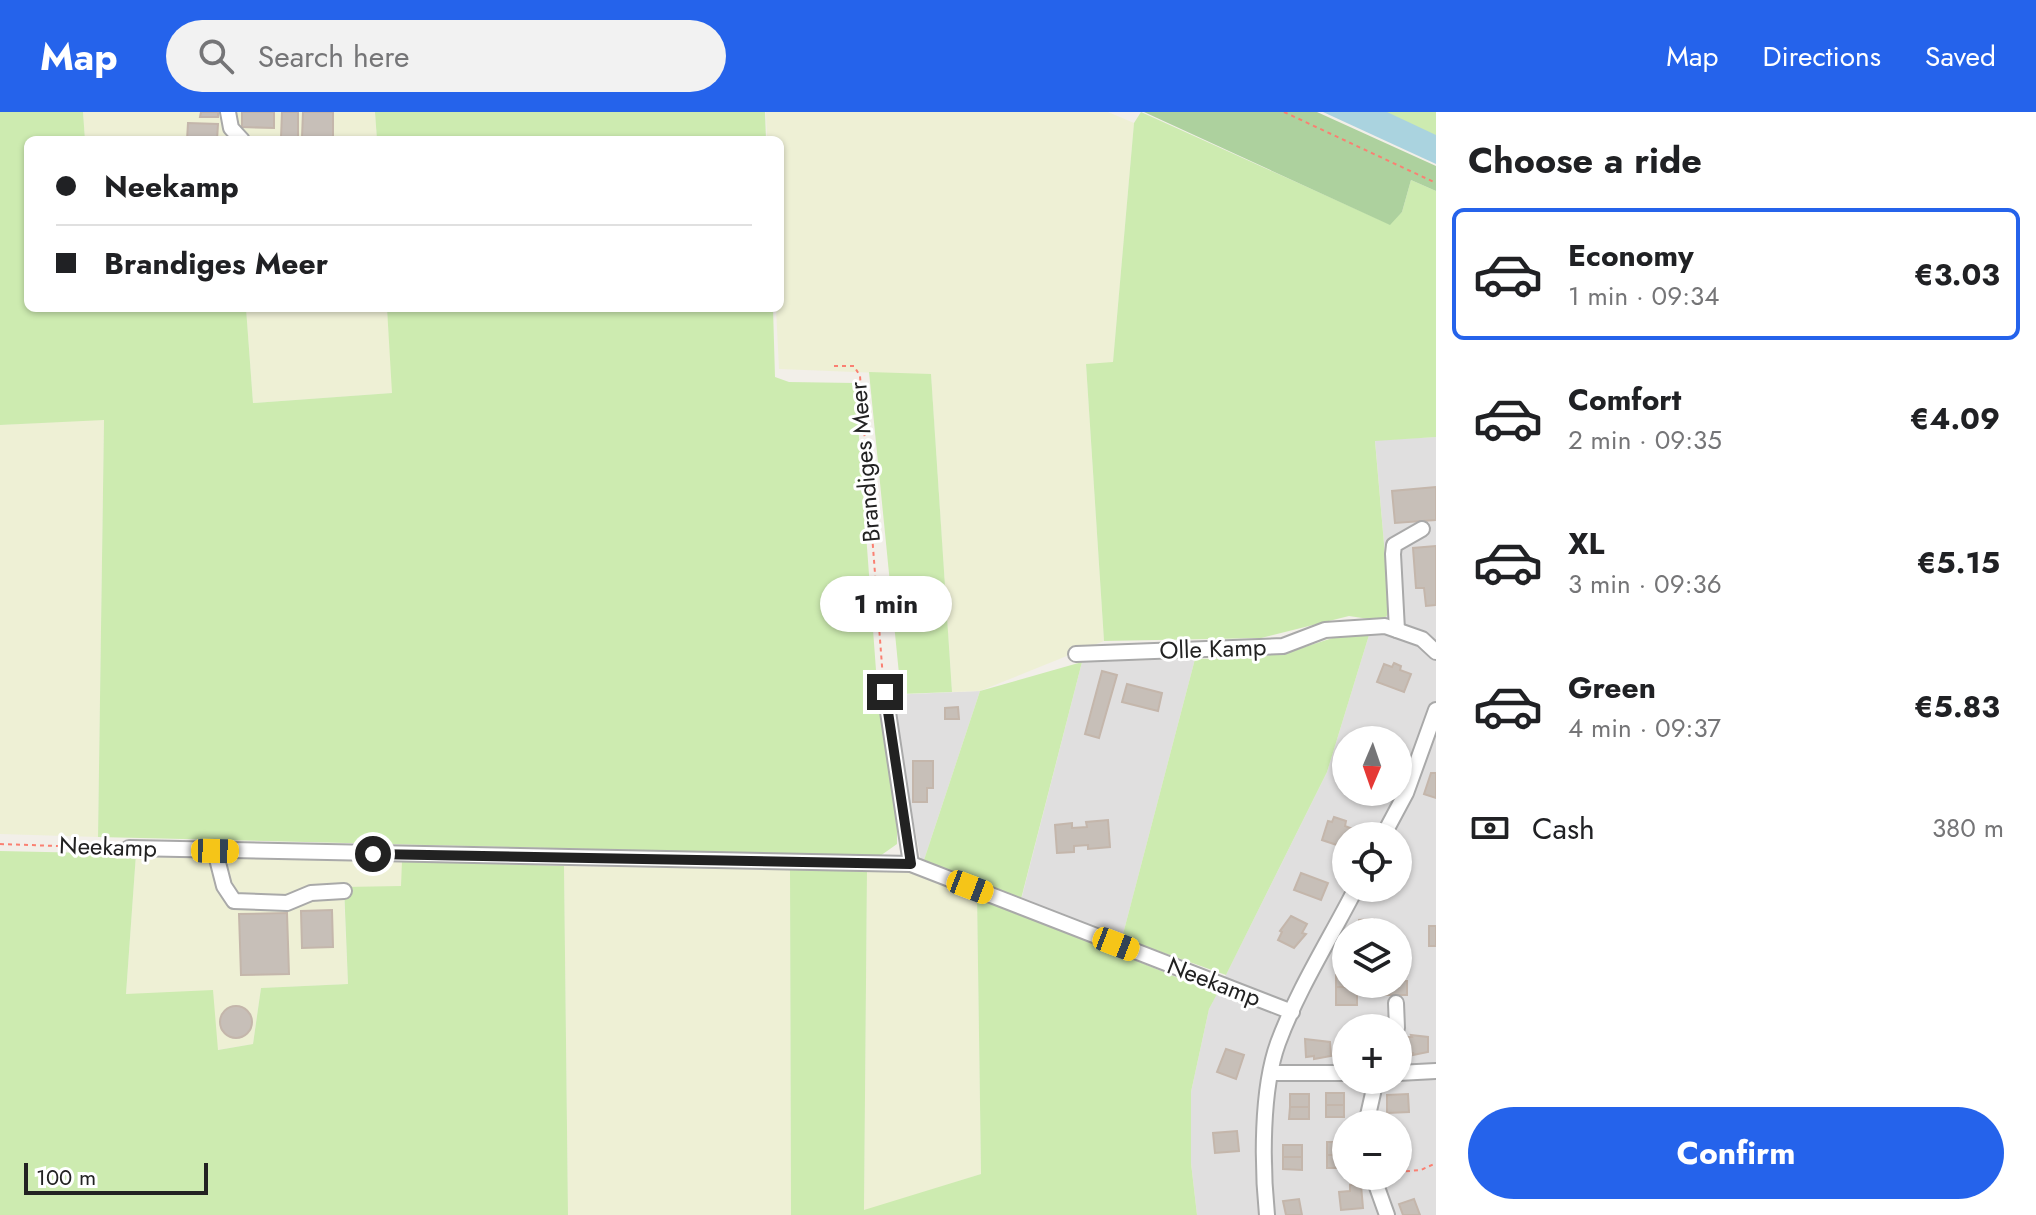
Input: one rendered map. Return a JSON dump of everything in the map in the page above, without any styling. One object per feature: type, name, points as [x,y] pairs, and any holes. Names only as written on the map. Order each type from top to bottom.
[{"type":"street","points":[[228,112],[231,128],[238,136]]},
{"type":"street","points":[[1397,630],[1394,545],[1422,529]]},
{"type":"street","name":"Olle Kamp","points":[[1076,654],[1283,646],[1325,630],[1385,626],[1422,639],[1436,652]]},
{"type":"street","points":[[885,692],[911,864]]},
{"type":"street","points":[[1390,822],[1406,793],[1436,710]]},
{"type":"street","name":"Neekamp","points":[[129,848],[911,864],[1292,1012]]},
{"type":"street","points":[[215,851],[224,886],[234,901],[287,903],[311,893],[344,891]]},
{"type":"street","points":[[1267,1215],[1263,1172],[1277,1045],[1349,902]]},
{"type":"street","points":[[1396,1003],[1396,1014]]},
{"type":"street","points":[[1412,1072],[1436,1071]]},
{"type":"street","points":[[1272,1073],[1332,1073]]},
{"type":"street","points":[[1378,1190],[1387,1215]]},
{"type":"path","points":[[1284,112],[1436,183]]},
{"type":"path","name":"Brandiges Meer","points":[[834,366],[854,366],[860,376],[885,692]]},
{"type":"path","name":"Neekamp","points":[[0,844],[129,848]]},
{"type":"path","points":[[1412,1171],[1436,1163]]},
{"type":"shaded area","points":[[1436,437],[1436,1215],[1197,1215],[1191,1163],[1191,1092],[1209,1009],[1327,772],[1332,756],[1332,806],[1412,806],[1412,726],[1341,726],[1369,635],[1390,612],[1375,440]]},
{"type":"shaded area","points":[[1195,659],[1121,942],[1020,904],[1082,662]]},
{"type":"shaded area","points":[[980,691],[922,866],[889,695]]},
{"type":"green space","points":[[0,112],[83,112],[85,136],[24,136],[24,312],[246,312],[253,403],[392,393],[387,312],[773,312],[775,377],[789,382],[855,383],[877,684],[897,814],[897,844],[880,856],[98,837],[104,420],[0,425]]},
{"type":"green space","points":[[83,112],[375,112],[377,136],[85,136]]},
{"type":"green space","points":[[375,112],[765,112],[766,136],[377,136]]},
{"type":"green space","points":[[766,112],[1108,112],[1134,123],[1113,363],[1086,364],[1104,641],[980,691],[952,692],[931,375],[779,369],[776,312],[784,312],[784,136],[767,136]]},
{"type":"green space","points":[[1141,112],[1389,224],[1402,212],[1411,180],[1436,191],[1436,437],[1375,441],[1390,612],[1382,621],[1349,616],[1261,638],[1104,641],[1086,364],[1113,362],[1134,123]]},
{"type":"green space","points":[[1144,112],[1317,112],[1436,166],[1436,191],[1411,180],[1402,212],[1390,225]]},
{"type":"green space","points":[[1385,112],[1436,112],[1436,136]]},
{"type":"green space","points":[[246,312],[387,312],[393,393],[253,403]]},
{"type":"green space","points":[[869,372],[931,374],[952,692],[901,694]]},
{"type":"green space","points":[[104,419],[98,837],[0,834],[0,425]]},
{"type":"green space","points":[[1342,635],[1369,635],[1341,726],[1332,726],[1332,756],[1327,772],[1226,975],[1122,938],[1195,659],[1253,658],[1289,652]]},
{"type":"green space","points":[[1082,662],[1021,899],[924,860],[980,691]]},
{"type":"green space","points":[[0,851],[136,854],[126,994],[213,990],[218,1050],[253,1044],[261,988],[348,984],[344,887],[401,886],[402,861],[564,866],[568,1215],[0,1215]]},
{"type":"green space","points":[[136,854],[402,861],[402,886],[344,896],[348,984],[261,988],[253,1044],[217,1050],[126,994]]},
{"type":"green space","points":[[564,866],[790,870],[791,1215],[568,1215]]},
{"type":"green space","points":[[790,870],[867,870],[864,1210],[981,1174],[977,895],[1217,994],[1209,1009],[1191,1092],[1191,1163],[1197,1215],[791,1215]]},
{"type":"green space","points":[[867,870],[910,872],[977,895],[981,1174],[864,1211]]},
{"type":"water","points":[[1323,112],[1387,112],[1436,135],[1436,164]]},
{"type":"building","points":[[201,112],[218,112],[218,117],[200,117]]},
{"type":"building","points":[[242,112],[274,112],[274,128],[242,127]]},
{"type":"building","points":[[282,112],[298,112],[298,136],[281,136]]},
{"type":"building","points":[[303,112],[333,112],[333,136],[302,136]]},
{"type":"building","points":[[188,123],[218,124],[217,136],[187,136]]},
{"type":"building","points":[[1436,487],[1436,520],[1395,523],[1392,491]]},
{"type":"building","points":[[1436,546],[1436,605],[1426,606],[1424,588],[1416,588],[1413,548]]},
{"type":"building","points":[[1394,663],[1401,666],[1400,670],[1411,674],[1404,692],[1377,682],[1384,664],[1392,667]]},
{"type":"building","points":[[1102,671],[1117,675],[1099,738],[1085,734]]},
{"type":"building","points":[[1127,684],[1162,693],[1158,711],[1122,702]]},
{"type":"building","points":[[958,707],[959,719],[945,719],[945,708]]},
{"type":"building","points":[[913,761],[933,761],[933,788],[927,788],[927,802],[913,802]]},
{"type":"building","points":[[1431,773],[1436,773],[1436,798],[1424,794]]},
{"type":"building","points":[[1334,817],[1346,821],[1346,822],[1332,822]]},
{"type":"building","points":[[1108,820],[1110,847],[1088,849],[1088,845],[1074,846],[1074,852],[1057,853],[1055,825],[1072,823],[1072,828],[1087,827],[1086,822]]},
{"type":"building","points":[[1328,821],[1332,822],[1332,843],[1322,840]]},
{"type":"building","points":[[1301,873],[1328,883],[1321,900],[1294,890]]},
{"type":"building","points":[[332,910],[333,947],[302,948],[301,911]]},
{"type":"building","points":[[287,913],[289,974],[241,975],[239,914]]},
{"type":"building","points":[[1291,916],[1307,924],[1302,933],[1306,934],[1294,948],[1278,940],[1280,931]]},
{"type":"building","points":[[1429,926],[1436,926],[1436,946],[1429,946]]},
{"type":"building","points":[[1336,998],[1357,998],[1357,1005],[1336,1005]]},
{"type":"building","points":[[236,1006],[247,1011],[252,1022],[247,1033],[236,1038],[225,1033],[220,1022],[225,1011]]},
{"type":"building","points":[[1412,1035],[1428,1037],[1428,1052],[1413,1053]]},
{"type":"building","points":[[1305,1039],[1330,1042],[1331,1056],[1306,1057]]},
{"type":"building","points":[[1226,1049],[1244,1055],[1236,1079],[1217,1072]]},
{"type":"building","points":[[1326,1093],[1344,1094],[1344,1105],[1326,1105]]},
{"type":"building","points":[[1290,1094],[1309,1094],[1309,1107],[1290,1107]]},
{"type":"building","points":[[1408,1094],[1409,1110],[1387,1110],[1387,1095]]},
{"type":"building","points":[[1326,1105],[1344,1105],[1344,1110],[1332,1110],[1332,1117],[1326,1117]]},
{"type":"building","points":[[1290,1107],[1309,1107],[1309,1119],[1289,1119]]},
{"type":"building","points":[[1237,1131],[1239,1151],[1215,1153],[1213,1133]]},
{"type":"building","points":[[1327,1142],[1332,1142],[1332,1155],[1327,1155]]},
{"type":"building","points":[[1283,1145],[1302,1145],[1302,1157],[1283,1157]]},
{"type":"building","points":[[1327,1155],[1332,1155],[1332,1168],[1327,1168]]},
{"type":"building","points":[[1283,1157],[1302,1157],[1302,1170],[1283,1169]]},
{"type":"building","points":[[1361,1190],[1363,1208],[1341,1210],[1339,1192]]},
{"type":"building","points":[[1299,1199],[1302,1215],[1286,1215],[1283,1201]]},
{"type":"building","points":[[1414,1199],[1420,1215],[1403,1215],[1399,1204]]},
{"type":"route","points":[[373,854],[911,864],[885,692]]}]
